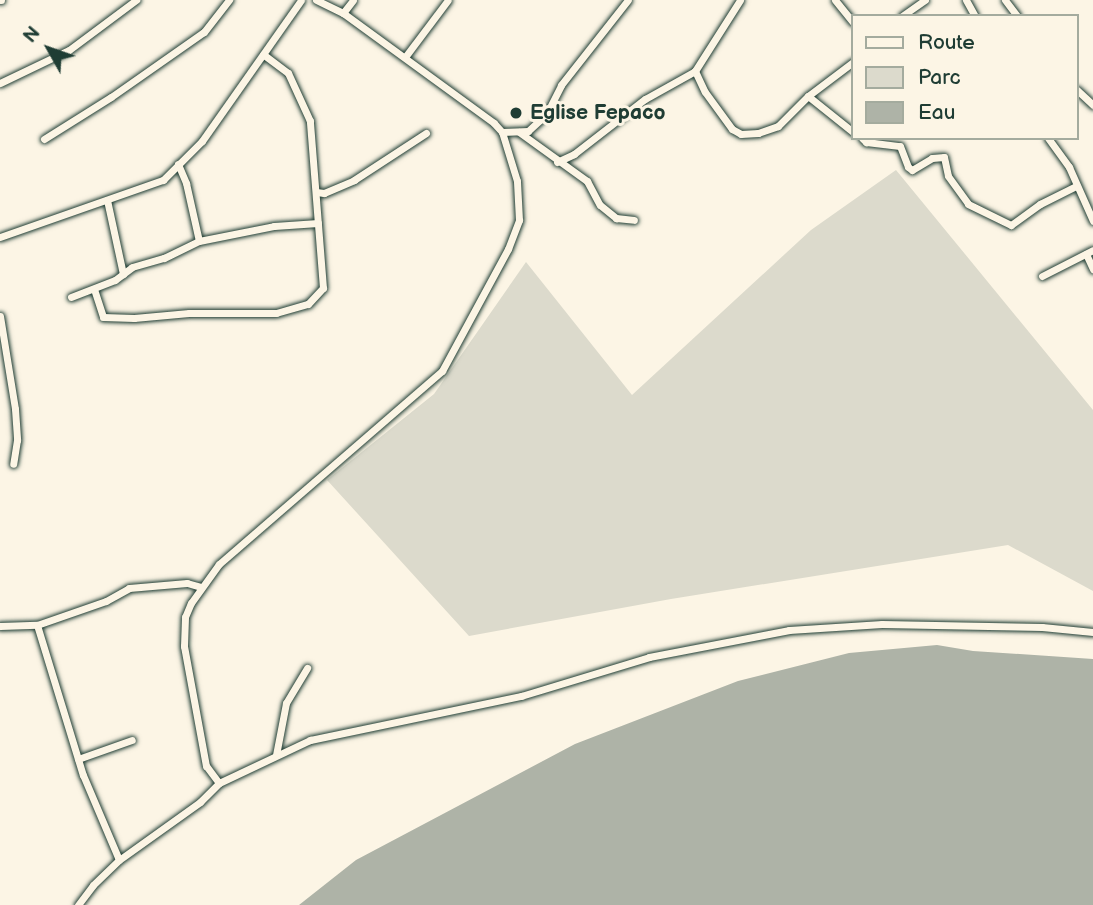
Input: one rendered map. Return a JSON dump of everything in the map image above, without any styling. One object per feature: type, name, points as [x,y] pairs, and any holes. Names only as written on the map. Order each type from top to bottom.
[{"type":"street","points":[[0,83],[69,50],[136,0]]},
{"type":"street","points":[[44,139],[88,113],[204,32],[229,0]]},
{"type":"street","points":[[0,237],[163,180],[202,141],[302,0]]},
{"type":"street","points":[[219,783],[206,766],[184,646],[185,617],[201,587],[219,564],[442,371],[508,249],[519,220],[517,181],[502,132],[343,13],[316,0]]},
{"type":"street","points":[[343,13],[354,0]]},
{"type":"street","points":[[405,57],[448,0]]},
{"type":"street","points":[[502,132],[528,131],[548,111],[561,85],[628,0]]},
{"type":"street","points":[[557,162],[574,154],[645,99],[695,71],[724,30],[740,0]]},
{"type":"street","points":[[835,0],[852,21]]},
{"type":"street","points":[[905,14],[925,0]]},
{"type":"street","points":[[94,289],[103,317],[276,313],[301,307],[323,288],[310,121],[305,105],[288,73],[263,54]]},
{"type":"street","points":[[695,71],[718,113],[732,130],[741,134],[771,130],[808,96],[852,63]]},
{"type":"street","points":[[1079,92],[1093,105]]},
{"type":"street","points":[[808,96],[852,130]]},
{"type":"street","points":[[519,132],[557,162],[587,181],[600,205],[616,218],[634,219]]},
{"type":"street","points":[[316,192],[324,193],[354,180],[426,133]]},
{"type":"street","points":[[864,140],[900,146],[908,167],[912,170],[932,158],[944,157],[948,176],[968,204],[1011,225],[1040,204],[1076,186]]},
{"type":"street","points":[[1049,140],[1069,167],[1093,221]]},
{"type":"street","points":[[178,164],[186,183],[199,241]]},
{"type":"street","points":[[107,200],[123,274]]},
{"type":"street","points":[[71,297],[94,289],[132,267],[164,258],[199,241],[274,226],[318,223]]},
{"type":"street","points":[[1042,275],[1090,252],[1093,269]]},
{"type":"street","points":[[0,316],[15,409],[17,440],[13,464]]},
{"type":"street","points":[[0,626],[37,625],[106,601],[129,588],[187,583],[201,587]]},
{"type":"street","points":[[78,905],[93,885],[119,860],[200,802],[219,783],[310,740],[521,696],[649,657],[789,630],[882,624],[1042,627],[1093,632]]},
{"type":"street","points":[[37,625],[78,759],[119,860]]},
{"type":"street","points":[[276,755],[286,703],[307,668]]},
{"type":"street","points":[[78,759],[132,740]]},
{"type":"green space","points":[[896,170],[1093,410],[1093,591],[1008,545],[671,599],[469,636],[327,480],[434,394],[526,262],[632,395],[811,230]]},
{"type":"water","points":[[937,645],[973,651],[1093,659],[1093,905],[299,905],[356,860],[575,744],[738,681],[849,653]]},
{"type":"place","name":"Eglise Fepaco","points":[[516,113]]}]
